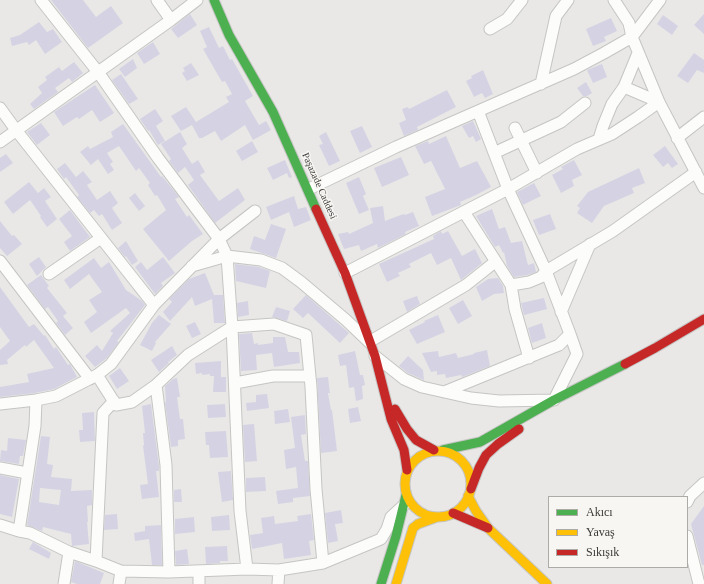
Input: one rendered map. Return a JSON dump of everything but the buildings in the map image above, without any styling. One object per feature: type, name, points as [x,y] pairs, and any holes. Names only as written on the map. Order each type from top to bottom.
[{"type":"street","points":[[41,0],[98,72],[158,158],[219,239],[227,256],[235,383],[240,511],[247,569]]},
{"type":"street","points":[[157,0],[171,20]]},
{"type":"street","points":[[0,142],[197,0]]},
{"type":"street","name":"Paşazade Caddesi","points":[[214,0],[229,35],[273,112],[345,273],[375,356],[391,419],[404,450],[407,470]]},
{"type":"street","points":[[490,29],[507,19],[522,0]]},
{"type":"street","points":[[541,84],[556,16],[568,0]]},
{"type":"street","points":[[614,0],[629,23],[638,54],[658,102],[704,188]]},
{"type":"street","points":[[308,189],[396,147],[574,70],[632,37],[660,0]]},
{"type":"street","points":[[600,139],[603,126],[612,104],[624,87],[638,54]]},
{"type":"street","points":[[624,87],[658,102]]},
{"type":"street","points":[[345,273],[508,189],[577,149],[612,134],[658,102]]},
{"type":"street","points":[[494,153],[561,122],[585,103]]},
{"type":"street","points":[[0,108],[154,305]]},
{"type":"street","points":[[478,111],[508,189],[546,271],[577,354],[554,400]]},
{"type":"street","points":[[677,138],[704,117]]},
{"type":"street","points":[[514,128],[537,172]]},
{"type":"street","points":[[511,285],[529,282],[541,277],[546,271],[612,231],[696,172]]},
{"type":"street","points":[[0,404],[56,396],[93,377],[111,364],[154,305],[219,239],[255,212]]},
{"type":"street","points":[[464,212],[511,285],[515,309],[529,358]]},
{"type":"street","points":[[49,274],[101,238]]},
{"type":"street","points":[[561,312],[590,244]]},
{"type":"street","points":[[192,266],[227,256],[261,260],[282,268],[329,306],[369,342],[466,285],[495,262]]},
{"type":"street","points":[[0,261],[116,405],[132,402],[156,385],[188,355],[232,327],[274,324],[306,335],[310,376],[316,489],[323,563]]},
{"type":"street","points":[[381,584],[405,500],[405,479],[407,470],[418,457],[425,452],[480,442],[554,400],[655,348],[704,319]]},
{"type":"street","points":[[396,584],[413,528],[418,524],[452,513],[465,503],[479,468],[486,455],[498,444],[529,422],[704,330]]},
{"type":"street","points":[[444,392],[559,345],[570,334]]},
{"type":"street","points":[[375,356],[404,379],[422,387],[471,398],[499,401],[554,400]]},
{"type":"street","points":[[235,383],[273,376],[310,376]]},
{"type":"street","points":[[156,385],[166,465],[169,572]]},
{"type":"street","points":[[383,390],[407,429],[416,440],[438,450],[451,453],[458,457],[464,464],[469,471],[471,480],[470,492],[476,511],[488,528],[547,584]]},
{"type":"street","points":[[19,531],[35,426],[36,400]]},
{"type":"street","points":[[96,560],[103,413],[114,401]]},
{"type":"street","points":[[0,468],[27,473]]},
{"type":"street","points":[[688,500],[690,496],[704,483]]},
{"type":"street","points":[[0,525],[30,533],[68,552],[96,560],[121,571],[169,572],[247,569],[279,570],[323,563],[380,539],[387,529],[391,517],[405,500]]},
{"type":"street","points":[[405,500],[422,513],[437,517]]},
{"type":"street","points":[[452,513],[488,528]]},
{"type":"street","points":[[688,540],[699,584]]},
{"type":"street","points":[[64,584],[68,552]]},
{"type":"street","points":[[278,584],[279,570]]},
{"type":"street","points":[[119,584],[121,571]]},
{"type":"street","points":[[199,571],[199,584]]},
{"type":"traffic: fast","points":[[214,0],[229,35],[273,112],[316,209]]},
{"type":"traffic: fast","points":[[443,450],[480,442],[554,400],[625,364]]},
{"type":"traffic: fast","points":[[381,584],[396,536],[406,495]]},
{"type":"traffic: slow","points":[[432,451],[444,451],[456,456],[466,466],[471,478],[471,484],[469,497],[456,512],[444,517],[432,517],[420,512],[410,502],[405,490],[405,478],[410,466],[420,456],[432,451]]},
{"type":"traffic: slow","points":[[468,496],[488,528],[547,584]]},
{"type":"traffic: slow","points":[[396,584],[413,528],[418,524],[437,517]]},
{"type":"traffic: jam","points":[[316,209],[345,273],[375,356],[391,419],[404,450],[407,470]]},
{"type":"traffic: jam","points":[[625,364],[704,319]]},
{"type":"traffic: jam","points":[[395,409],[407,429],[416,440],[434,450]]},
{"type":"traffic: jam","points":[[471,489],[486,455],[498,444],[519,429]]},
{"type":"traffic: jam","points":[[453,513],[488,528]]}]
